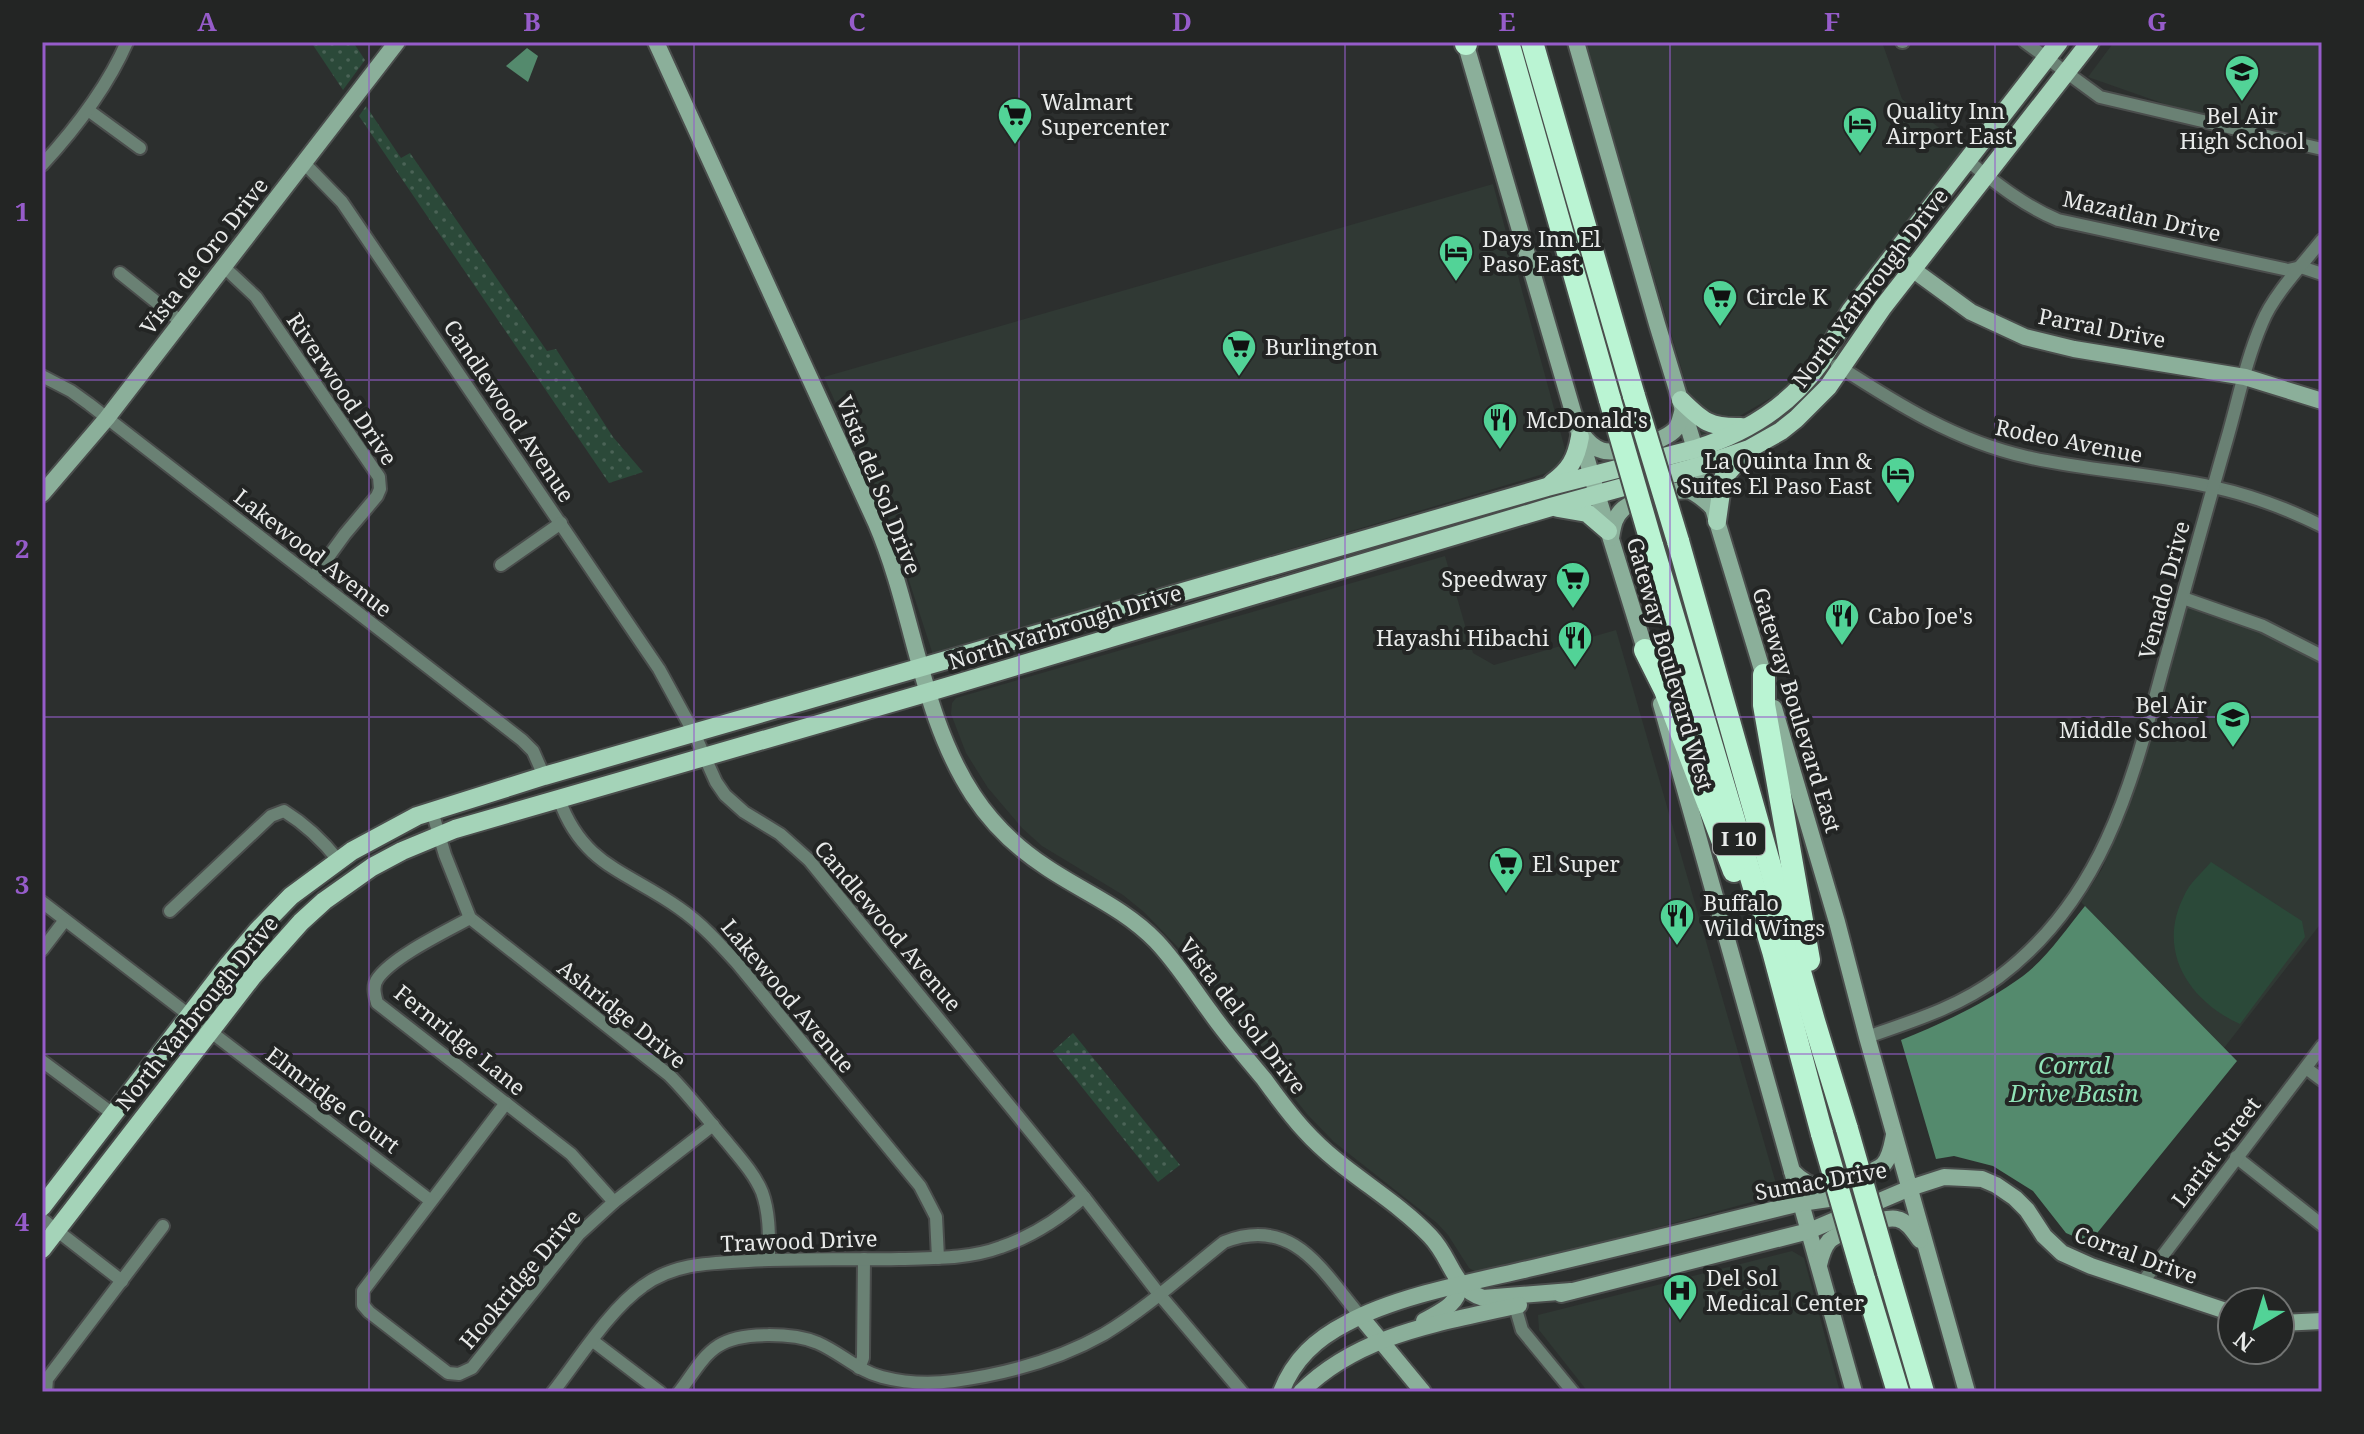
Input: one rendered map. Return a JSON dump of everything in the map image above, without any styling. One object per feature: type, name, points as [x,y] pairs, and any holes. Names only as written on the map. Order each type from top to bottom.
[{"type":"highway","name":"I 10","points":[[1508,42],[1898,1392]]},
{"type":"highway","name":"I 10","points":[[1532,42],[1923,1392]]},
{"type":"highway","points":[[1645,650],[1665,690],[1738,881],[1773,951]]},
{"type":"highway","points":[[1764,675],[1764,705],[1808,951],[1814,1021]]},
{"type":"main road","name":"Vista de Oro Drive","points":[[42,494],[107,418],[397,42]]},
{"type":"main road","name":"Vista del Sol Drive","points":[[656,42],[881,535],[942,734],[961,775],[1001,830],[1046,868],[1108,903],[1156,941],[1304,1130],[1431,1237],[1450,1263],[1460,1285]]},
{"type":"main road","name":"Gateway Boulevard East","points":[[1576,42],[1837,922],[1967,1392]]},
{"type":"main road","name":"North Yarbrough Drive","points":[[42,1249],[49,1224],[275,949],[324,901],[372,867],[438,836],[559,799],[1597,494],[1698,458],[1718,442],[1752,426],[1805,382],[1851,310],[2059,42]]},
{"type":"main road","name":"North Yarbrough Drive","points":[[42,1207],[189,1014],[273,914],[338,860],[432,811],[1547,487],[1592,475],[1749,449],[1781,431],[1819,397],[1883,307],[2090,42]]},
{"type":"main road","name":"Gateway Boulevard West","points":[[1466,43],[1645,650],[1854,1392]]},
{"type":"main road","name":"Parral Drive","points":[[1893,255],[1971,312],[2025,337],[2074,349],[2245,377],[2322,401]]},
{"type":"main road","points":[[1579,433],[1601,451],[1612,453],[1662,439],[1678,426],[1682,405],[1710,425],[1721,428],[1752,426]]},
{"type":"main road","points":[[1547,487],[1571,466],[1579,433]]},
{"type":"main road","points":[[1715,514],[1723,478],[1749,449]]},
{"type":"main road","points":[[1551,507],[1587,513],[1609,535],[1615,519],[1628,505],[1678,490],[1689,490],[1715,514]]},
{"type":"main road","points":[[1286,563],[1293,584]]},
{"type":"main road","points":[[1791,1170],[1814,1187],[1830,1187],[1884,1164],[1894,1135]]},
{"type":"main road","name":"Corral Drive","points":[[1910,1188],[1944,1177],[1982,1179],[2015,1198],[2044,1236],[2062,1253],[2091,1266],[2216,1308]]},
{"type":"main road","name":"Sumac Drive","points":[[1281,1392],[1297,1361],[1307,1350],[1346,1323],[1377,1309],[1460,1285],[1801,1203],[1910,1188]]},
{"type":"main road","name":"Sumac Drive","points":[[1301,1392],[1315,1378],[1381,1340],[1809,1231],[1910,1188]]},
{"type":"main road","points":[[1819,1265],[1829,1241],[1840,1234],[1887,1219],[1899,1219],[1910,1227],[1926,1248]]},
{"type":"main road","points":[[1400,1334],[1453,1305],[1460,1285],[1471,1294],[1483,1298],[1571,1291]]},
{"type":"main road","points":[[1361,1317],[1423,1392]]},
{"type":"main road","points":[[2296,1322],[2322,1321]]},
{"type":"street","points":[[42,165],[88,110],[108,80],[127,42]]},
{"type":"street","points":[[2025,42],[2088,90],[2114,101],[2322,149]]},
{"type":"street","points":[[88,110],[140,148]]},
{"type":"street","name":"Mazatlan Drive","points":[[1968,161],[2039,212],[2058,220],[2288,270],[2301,267],[2322,274]]},
{"type":"street","name":"Candlewood Avenue","points":[[304,163],[342,202],[659,669],[725,795],[751,818],[780,834],[809,860],[1084,1197],[1159,1294],[1242,1392]]},
{"type":"street","name":"Venado Drive","points":[[1867,1037],[1949,1007],[1992,982],[2041,941],[2075,899],[2102,853],[2124,801],[2147,729],[2262,321],[2322,240]]},
{"type":"street","name":"Riverwood Drive","points":[[223,266],[256,297],[379,477],[377,496],[313,578]]},
{"type":"street","points":[[120,273],[180,321]]},
{"type":"street","name":"Rodeo Avenue","points":[[1824,356],[1910,411],[1993,448],[2029,458],[2213,487],[2267,503],[2322,526]]},
{"type":"street","name":"Lakewood Avenue","points":[[42,376],[71,391],[107,418],[522,740],[533,751],[544,776]]},
{"type":"street","points":[[501,565],[561,523]]},
{"type":"street","points":[[2183,598],[2263,626],[2322,656]]},
{"type":"street","name":"Lakewood Avenue","points":[[559,799],[574,831],[595,855],[681,909],[714,936],[737,963],[920,1186],[936,1217],[938,1258]]},
{"type":"street","points":[[170,911],[278,812],[284,811],[304,826],[338,860]]},
{"type":"street","points":[[432,811],[438,836],[470,918]]},
{"type":"street","name":"Elmridge Court","points":[[42,902],[431,1201]]},
{"type":"street","name":"Fernridge Lane","points":[[470,918],[390,967],[378,979],[374,994],[377,1003],[571,1154],[614,1202]]},
{"type":"street","name":"Ashridge Drive","points":[[470,918],[648,1057],[691,1097],[747,1167],[762,1191],[769,1226],[769,1260]]},
{"type":"street","points":[[42,950],[65,920]]},
{"type":"street","name":"Lariat Street","points":[[2142,1283],[2322,1046]]},
{"type":"street","points":[[42,1061],[113,1114]]},
{"type":"street","points":[[2306,1068],[2322,1080]]},
{"type":"street","name":"Hookridge Drive","points":[[506,1103],[364,1288],[363,1305],[369,1312],[448,1373],[459,1374],[472,1368],[579,1234],[614,1202],[713,1125]]},
{"type":"street","points":[[2236,1157],[2322,1225]]},
{"type":"street","name":"Trawood Drive","points":[[553,1392],[622,1304],[644,1285],[685,1266],[769,1260],[974,1255],[1025,1238],[1084,1197]]},
{"type":"street","points":[[49,1224],[122,1281]]},
{"type":"street","points":[[46,1392],[47,1379],[163,1226]]},
{"type":"street","points":[[679,1392],[711,1351],[732,1339],[781,1336],[818,1343],[859,1368],[904,1382],[953,1381],[1046,1361],[1102,1335],[1126,1320],[1224,1242],[1239,1236],[1273,1235],[1291,1242],[1307,1253],[1361,1317]]},
{"type":"street","points":[[859,1368],[863,1358],[864,1259]]},
{"type":"street","points":[[1515,1306],[1522,1330],[1573,1392]]},
{"type":"street","points":[[593,1341],[660,1392]]},
{"type":"shaded area","points":[[311,42],[353,42],[365,60],[343,90]]},
{"type":"shaded area","points":[[1585,42],[1882,42],[1902,99],[1969,151],[1806,368],[1781,392],[1702,438]]},
{"type":"shaded area","name":"Bel Air High School","points":[[2114,42],[2322,42],[2322,144],[2236,129],[2088,77]]},
{"type":"shaded area","points":[[366,106],[401,158],[410,153],[547,351],[556,349],[613,437],[643,472],[609,483],[359,116]]},
{"type":"shaded area","points":[[1493,184],[1565,449],[1557,470],[933,655],[893,531],[824,377]]},
{"type":"shaded area","points":[[1445,556],[1473,653],[1494,665],[1616,630],[1777,1187],[1774,1196],[1481,1275],[1469,1268],[1437,1223],[1334,1142],[1307,1114],[1223,1008],[1192,962],[1144,912],[1123,895],[1042,846],[1022,828],[988,788],[966,753],[951,714],[956,698]]},
{"type":"shaded area","name":"Bel Air Middle School","points":[[2187,605],[2259,631],[2322,665],[2322,922],[2224,1048],[2081,902],[2102,869],[2118,832]]},
{"type":"shaded area","points":[[2211,862],[2302,921],[2305,937],[2240,1024],[2206,1002],[2192,988],[2176,955],[2176,916],[2187,891]]},
{"type":"shaded area","points":[[1073,1033],[1180,1165],[1158,1182],[1053,1051]]},
{"type":"shaded area","name":"Del Sol Medical Center","points":[[1792,1251],[1804,1258],[1840,1392],[1588,1392],[1539,1330],[1538,1315]]},
{"type":"water","points":[[527,48],[538,56],[528,82],[506,66]]},
{"type":"water","name":"Corral Drive Basin","points":[[2085,906],[2237,1061],[2089,1243],[2066,1233],[2033,1191],[1993,1166],[1954,1156],[1936,1159],[1901,1040],[1964,1012],[2023,976],[2048,952]]},
{"type":"place","name":"Bel Air High School","points":[[2242,103]]},
{"type":"place","name":"Walmart Supercenter","points":[[1015,146]]},
{"type":"place","name":"Quality Inn Airport East","points":[[1860,155]]},
{"type":"place","name":"Days Inn El Paso East","points":[[1456,283]]},
{"type":"place","name":"Circle K","points":[[1720,328]]},
{"type":"place","name":"Burlington","points":[[1239,378]]},
{"type":"place","name":"McDonald's","points":[[1500,451]]},
{"type":"place","name":"La Quinta Inn & Suites El Paso East","points":[[1898,505]]},
{"type":"place","name":"Speedway","points":[[1573,610]]},
{"type":"place","name":"Cabo Joe's","points":[[1842,647]]},
{"type":"place","name":"Hayashi Hibachi","points":[[1575,669]]},
{"type":"place","name":"Bel Air Middle School","points":[[2233,749]]},
{"type":"place","name":"El Super","points":[[1506,895]]},
{"type":"place","name":"Buffalo Wild Wings","points":[[1677,947]]},
{"type":"place","name":"Del Sol Medical Center","points":[[1680,1322]]}]
